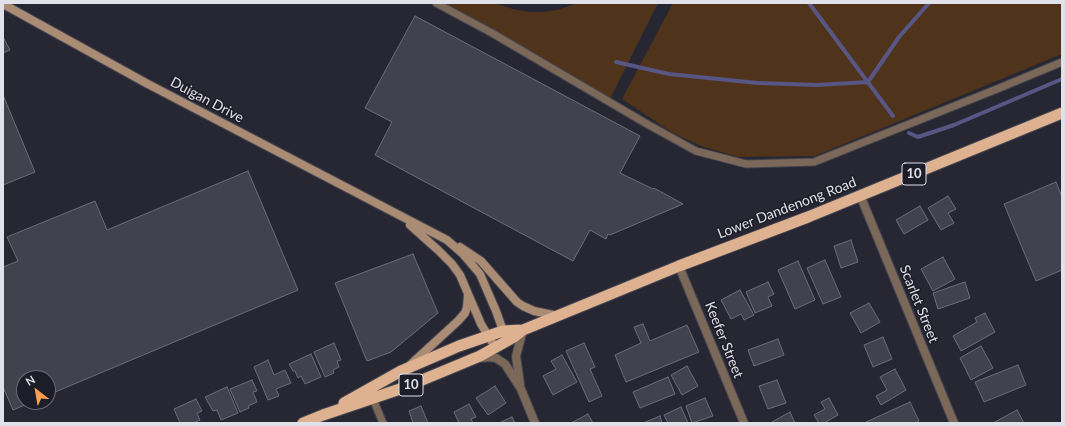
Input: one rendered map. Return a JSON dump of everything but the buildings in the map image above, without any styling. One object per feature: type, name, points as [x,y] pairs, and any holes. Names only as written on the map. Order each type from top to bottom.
[{"type":"highway","name":"Lower Dandenong Road","points":[[323,415],[405,369],[459,346],[489,336],[505,336],[523,330],[679,266],[860,196],[1062,113]]},
{"type":"highway","name":"Lower Dandenong Road","points":[[303,423],[403,388],[471,360],[495,347],[505,336]]},
{"type":"main road","name":"Duigan Drive","points":[[3,4],[160,90],[447,240],[463,254],[480,274],[505,336]]},
{"type":"main road","name":"Duigan Drive","points":[[400,216],[452,264],[460,276],[482,324],[495,347]]},
{"type":"main road","points":[[447,240],[466,250],[481,261],[523,306],[534,311],[558,316]]},
{"type":"main road","points":[[405,369],[465,312],[468,293]]},
{"type":"street","name":"Scarlet Street","points":[[860,196],[954,423]]},
{"type":"street","name":"Keefer Street","points":[[679,266],[744,423]]},
{"type":"street","points":[[521,389],[516,356],[523,330]]},
{"type":"street","points":[[471,360],[481,357],[496,358],[505,364],[521,389],[535,423]]},
{"type":"lane","points":[[436,3],[492,33],[696,152],[746,164],[814,162],[1062,62]]},
{"type":"lane","points":[[373,399],[383,423]]},
{"type":"shaded area","points":[[445,3],[494,3],[528,12],[543,12],[557,10],[578,3],[658,3],[610,99]]},
{"type":"shaded area","points":[[673,3],[1062,3],[1062,54],[815,156],[738,157],[701,146],[673,133],[622,99]]},
{"type":"waterway","points":[[809,3],[893,116]]},
{"type":"waterway","points":[[616,62],[669,74],[758,83],[817,85],[868,82],[899,37],[929,3]]},
{"type":"waterway","points":[[909,133],[918,137],[954,125],[1062,79]]}]
